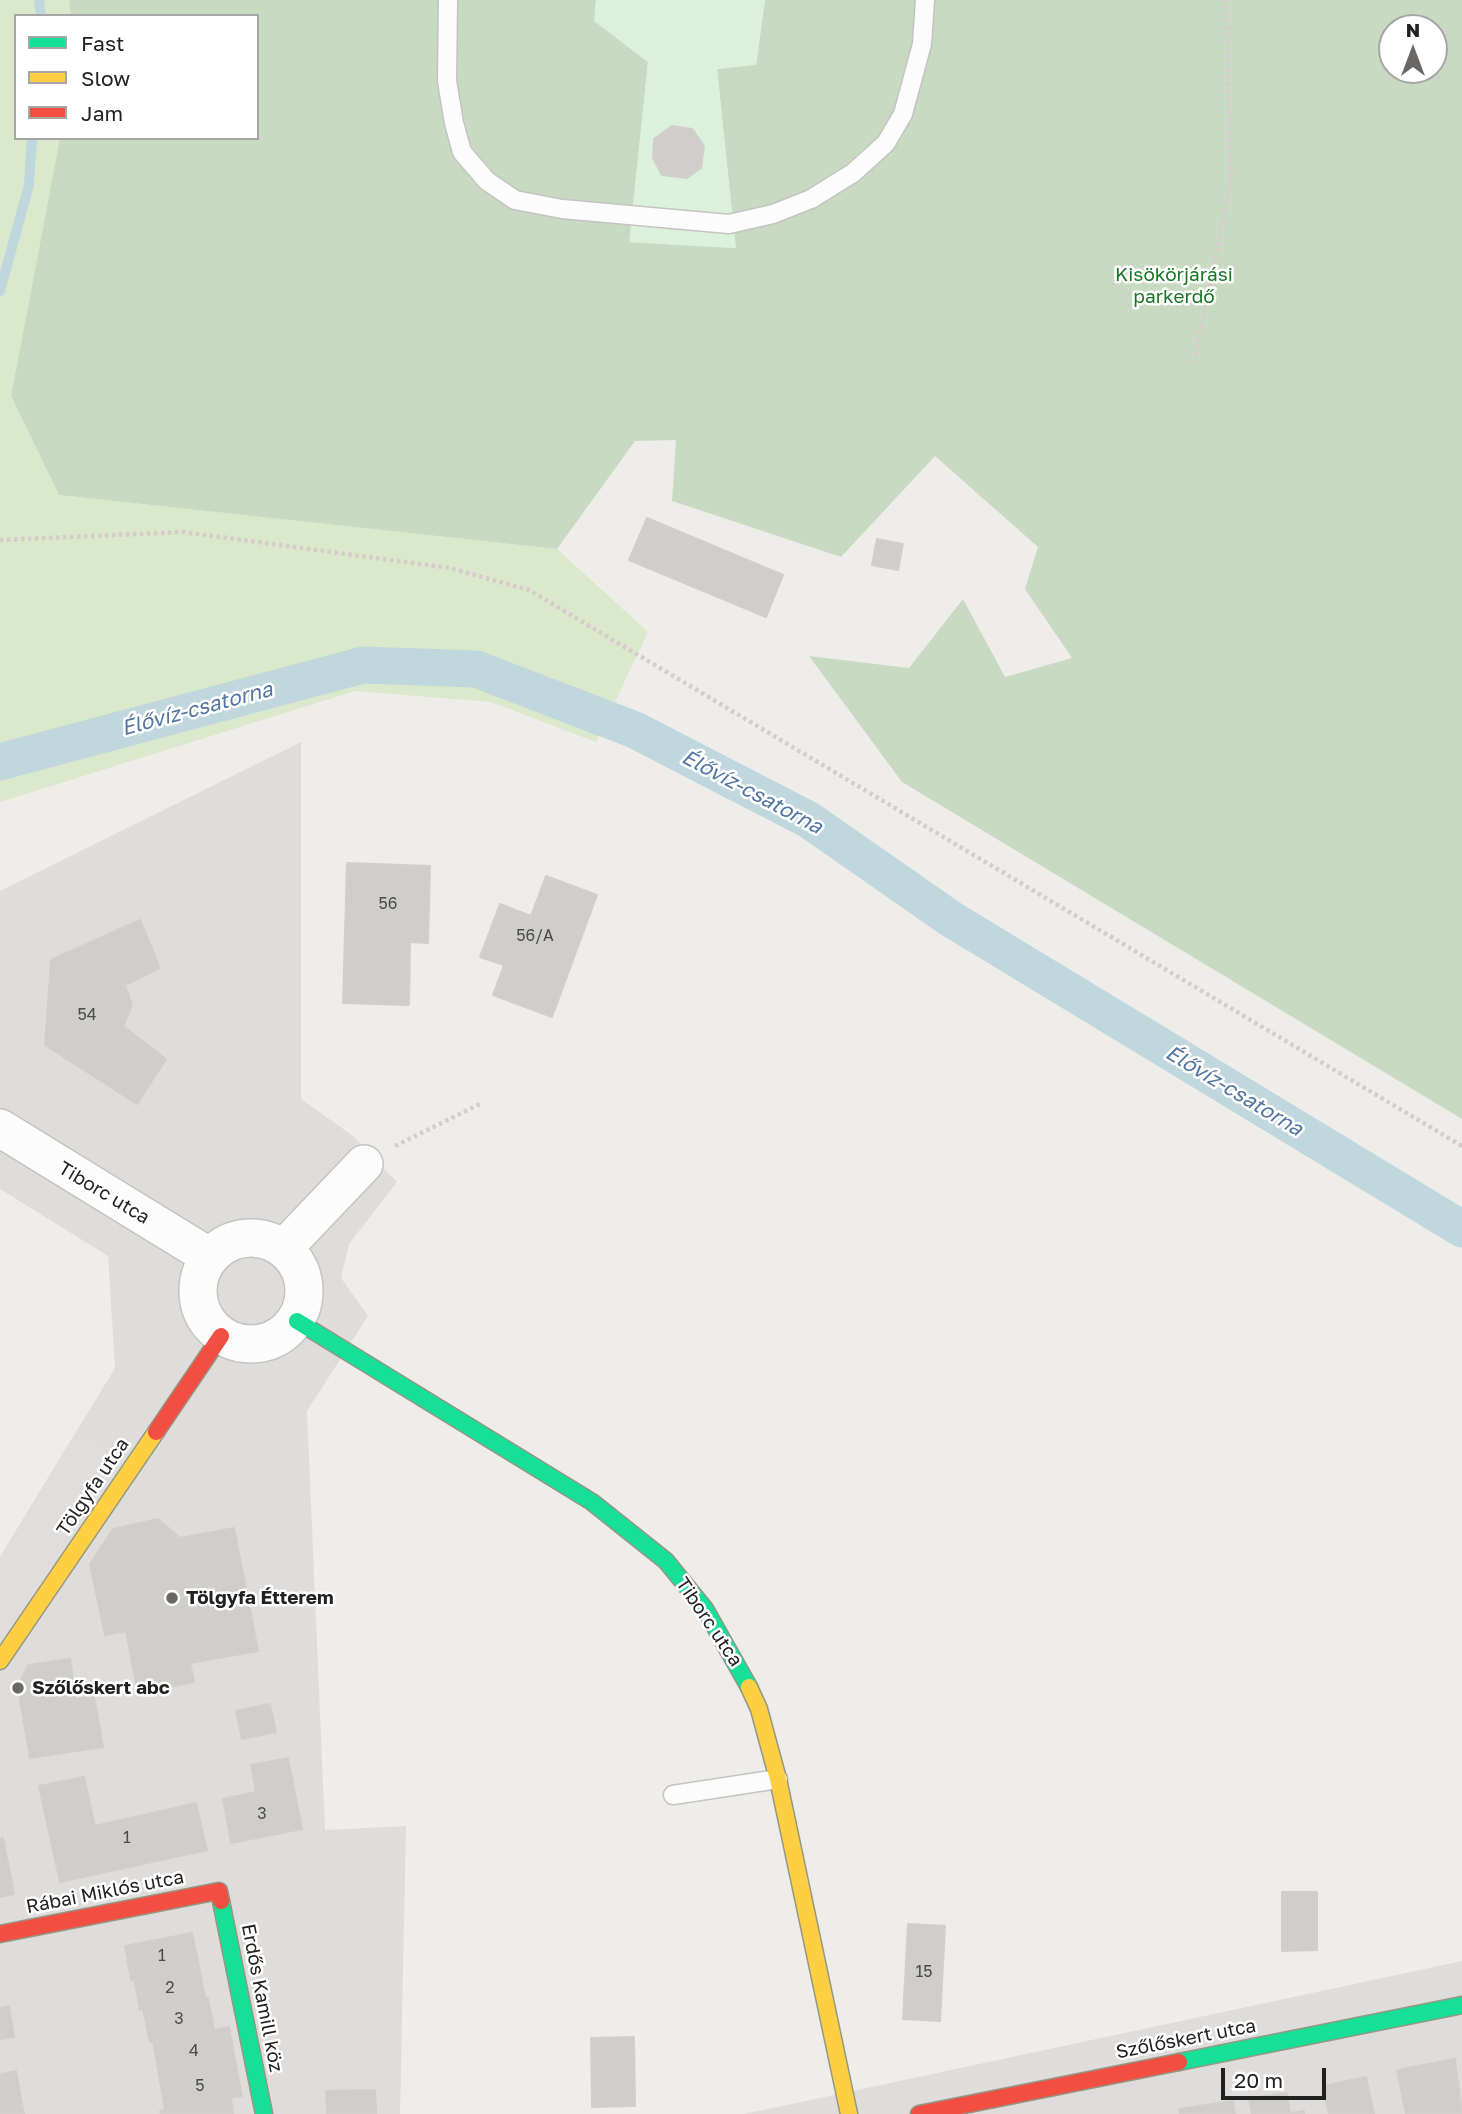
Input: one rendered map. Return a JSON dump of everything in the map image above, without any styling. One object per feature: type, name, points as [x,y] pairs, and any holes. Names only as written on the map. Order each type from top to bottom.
[{"type":"street","name":"Tiborc utca","points":[[0,1128],[210,1257]]},
{"type":"street","points":[[284,1248],[364,1164]]},
{"type":"street","points":[[259,1238],[284,1248],[301,1269],[306,1294],[297,1321],[278,1338],[259,1345],[239,1344],[221,1336],[204,1317],[198,1299],[200,1276],[210,1257],[235,1240],[259,1238]]},
{"type":"street","name":"Tiborc utca","points":[[297,1321],[592,1503],[666,1561],[705,1609],[739,1665],[759,1709],[778,1779],[849,2114]]},
{"type":"street","name":"Tölgyfa utca","points":[[0,1661],[221,1336]]},
{"type":"street","name":"Rábai Miklós utca","points":[[0,1934],[219,1891]]},
{"type":"street","name":"Erdős Kamill köz","points":[[219,1891],[264,2114]]},
{"type":"street","name":"Szőlőskert utca","points":[[919,2114],[1462,2005]]},
{"type":"lane","points":[[448,0],[447,81],[454,123],[462,152],[487,181],[514,200],[562,209],[729,224],[773,214],[811,199],[853,173],[886,143],[903,114],[922,44],[925,0]]},
{"type":"lane","points":[[673,1795],[778,1779]]},
{"type":"path","points":[[1195,362],[1231,179],[1226,0]]},
{"type":"path","points":[[0,540],[183,532],[450,568],[529,590],[1462,1146]]},
{"type":"path","points":[[364,1164],[480,1104]]},
{"type":"shaded area","points":[[301,742],[301,1099],[353,1136],[397,1182],[349,1244],[341,1278],[368,1316],[307,1411],[325,1830],[406,1826],[400,2114],[0,2114],[0,1557],[115,1368],[108,1256],[0,1189],[0,891]]},
{"type":"shaded area","points":[[74,1435],[134,1464],[0,1661],[0,1557]]},
{"type":"shaded area","points":[[1462,1961],[1462,2114],[743,2114],[773,2108]]},
{"type":"green space","points":[[0,0],[69,0],[71,14],[14,14],[14,140],[60,140],[11,396],[59,495],[557,549],[648,632],[596,742],[491,702],[355,691],[0,802]]},
{"type":"green space","name":"Kisökörjárási parkerdő","points":[[69,0],[596,0],[595,21],[648,62],[630,242],[735,248],[717,69],[756,64],[765,0],[1462,0],[1462,1119],[902,782],[809,656],[909,668],[963,599],[1005,677],[1072,658],[1025,589],[1038,547],[935,456],[841,557],[672,501],[676,440],[635,441],[557,549],[59,495],[11,396],[60,140],[259,140],[259,14],[71,14]]},
{"type":"green space","points":[[596,0],[765,0],[756,65],[717,69],[736,248],[629,242],[648,62],[594,21]]},
{"type":"building","points":[[672,126],[692,129],[704,146],[701,168],[687,178],[662,175],[653,158],[654,139]]},
{"type":"building","points":[[647,518],[783,575],[766,617],[629,560]]},
{"type":"building","points":[[877,539],[903,544],[898,570],[872,565]]},
{"type":"building","points":[[347,863],[430,866],[428,943],[410,942],[409,1005],[343,1003]]},
{"type":"building","points":[[546,876],[597,895],[552,1017],[493,995],[504,965],[480,957],[500,904],[531,916]]},
{"type":"building","points":[[140,920],[160,968],[125,985],[132,1005],[123,1026],[166,1059],[137,1104],[45,1045],[51,960]]},
{"type":"building","name":"Tölgyfa Étterem","points":[[158,1519],[180,1538],[234,1528],[258,1651],[190,1663],[194,1682],[138,1693],[126,1631],[105,1635],[90,1564],[113,1529]]},
{"type":"building","points":[[70,1659],[76,1699],[94,1696],[103,1747],[30,1758],[18,1688],[28,1665]]},
{"type":"building","points":[[270,1704],[276,1732],[242,1739],[236,1711]]},
{"type":"building","points":[[288,1758],[302,1829],[231,1843],[223,1799],[256,1792],[251,1765]]},
{"type":"building","points":[[84,1777],[95,1826],[196,1803],[207,1850],[60,1882],[39,1786]]},
{"type":"building","points":[[3,1838],[14,1894],[0,1897],[0,1839]]},
{"type":"building","points":[[1282,1892],[1317,1892],[1317,1950],[1282,1951]]},
{"type":"building","points":[[908,1924],[945,1926],[940,2021],[903,2019]]},
{"type":"building","points":[[192,1933],[199,1966],[131,1980],[125,1946]]},
{"type":"building","points":[[199,1966],[205,1998],[140,2010],[134,1978]]},
{"type":"building","points":[[208,1998],[214,2029],[150,2042],[143,2009]]},
{"type":"building","points":[[9,2006],[14,2037],[0,2039],[0,2008]]},
{"type":"building","points":[[229,2027],[235,2061],[159,2075],[153,2041]]},
{"type":"building","points":[[634,2037],[635,2106],[592,2107],[591,2038]]},
{"type":"building","points":[[1455,2059],[1462,2114],[1406,2114],[1397,2070]]},
{"type":"building","points":[[235,2061],[242,2096],[165,2110],[159,2075]]},
{"type":"building","points":[[16,2071],[22,2104],[0,2108],[0,2074]]},
{"type":"building","points":[[1366,2077],[1374,2114],[1329,2114],[1323,2086]]},
{"type":"building","points":[[375,2090],[376,2114],[327,2114],[326,2091]]},
{"type":"building","points":[[1287,2093],[1290,2113],[1304,2111],[1304,2114],[1252,2114],[1249,2098]]},
{"type":"building","points":[[231,2098],[233,2114],[161,2114],[160,2111]]},
{"type":"building","points":[[1233,2101],[1235,2114],[1180,2114],[1179,2109]]},
{"type":"building","points":[[22,2104],[24,2114],[0,2114],[0,2108]]},
{"type":"waterway","points":[[39,0],[41,14]]},
{"type":"waterway","points":[[0,291],[29,185],[32,140]]},
{"type":"waterway","name":"Élővíz-csatorna","points":[[0,762],[363,665],[476,669],[635,730],[809,820],[951,919],[1462,1229]]},
{"type":"traffic: fast","points":[[297,1321],[592,1502],[666,1561],[705,1609],[749,1687]]},
{"type":"traffic: fast","points":[[221,1901],[264,2114]]},
{"type":"traffic: fast","points":[[1179,2062],[1462,2005]]},
{"type":"traffic: slow","points":[[0,1661],[156,1432]]},
{"type":"traffic: slow","points":[[749,1687],[759,1709],[778,1779],[849,2114]]},
{"type":"traffic: jam","points":[[156,1432],[221,1336]]},
{"type":"traffic: jam","points":[[0,1934],[219,1891],[221,1901]]},
{"type":"traffic: jam","points":[[919,2114],[1179,2062]]},
{"type":"place","name":"Tölgyfa Étterem","points":[[172,1598]]},
{"type":"place","name":"Szőlőskert abc","points":[[18,1688]]}]
